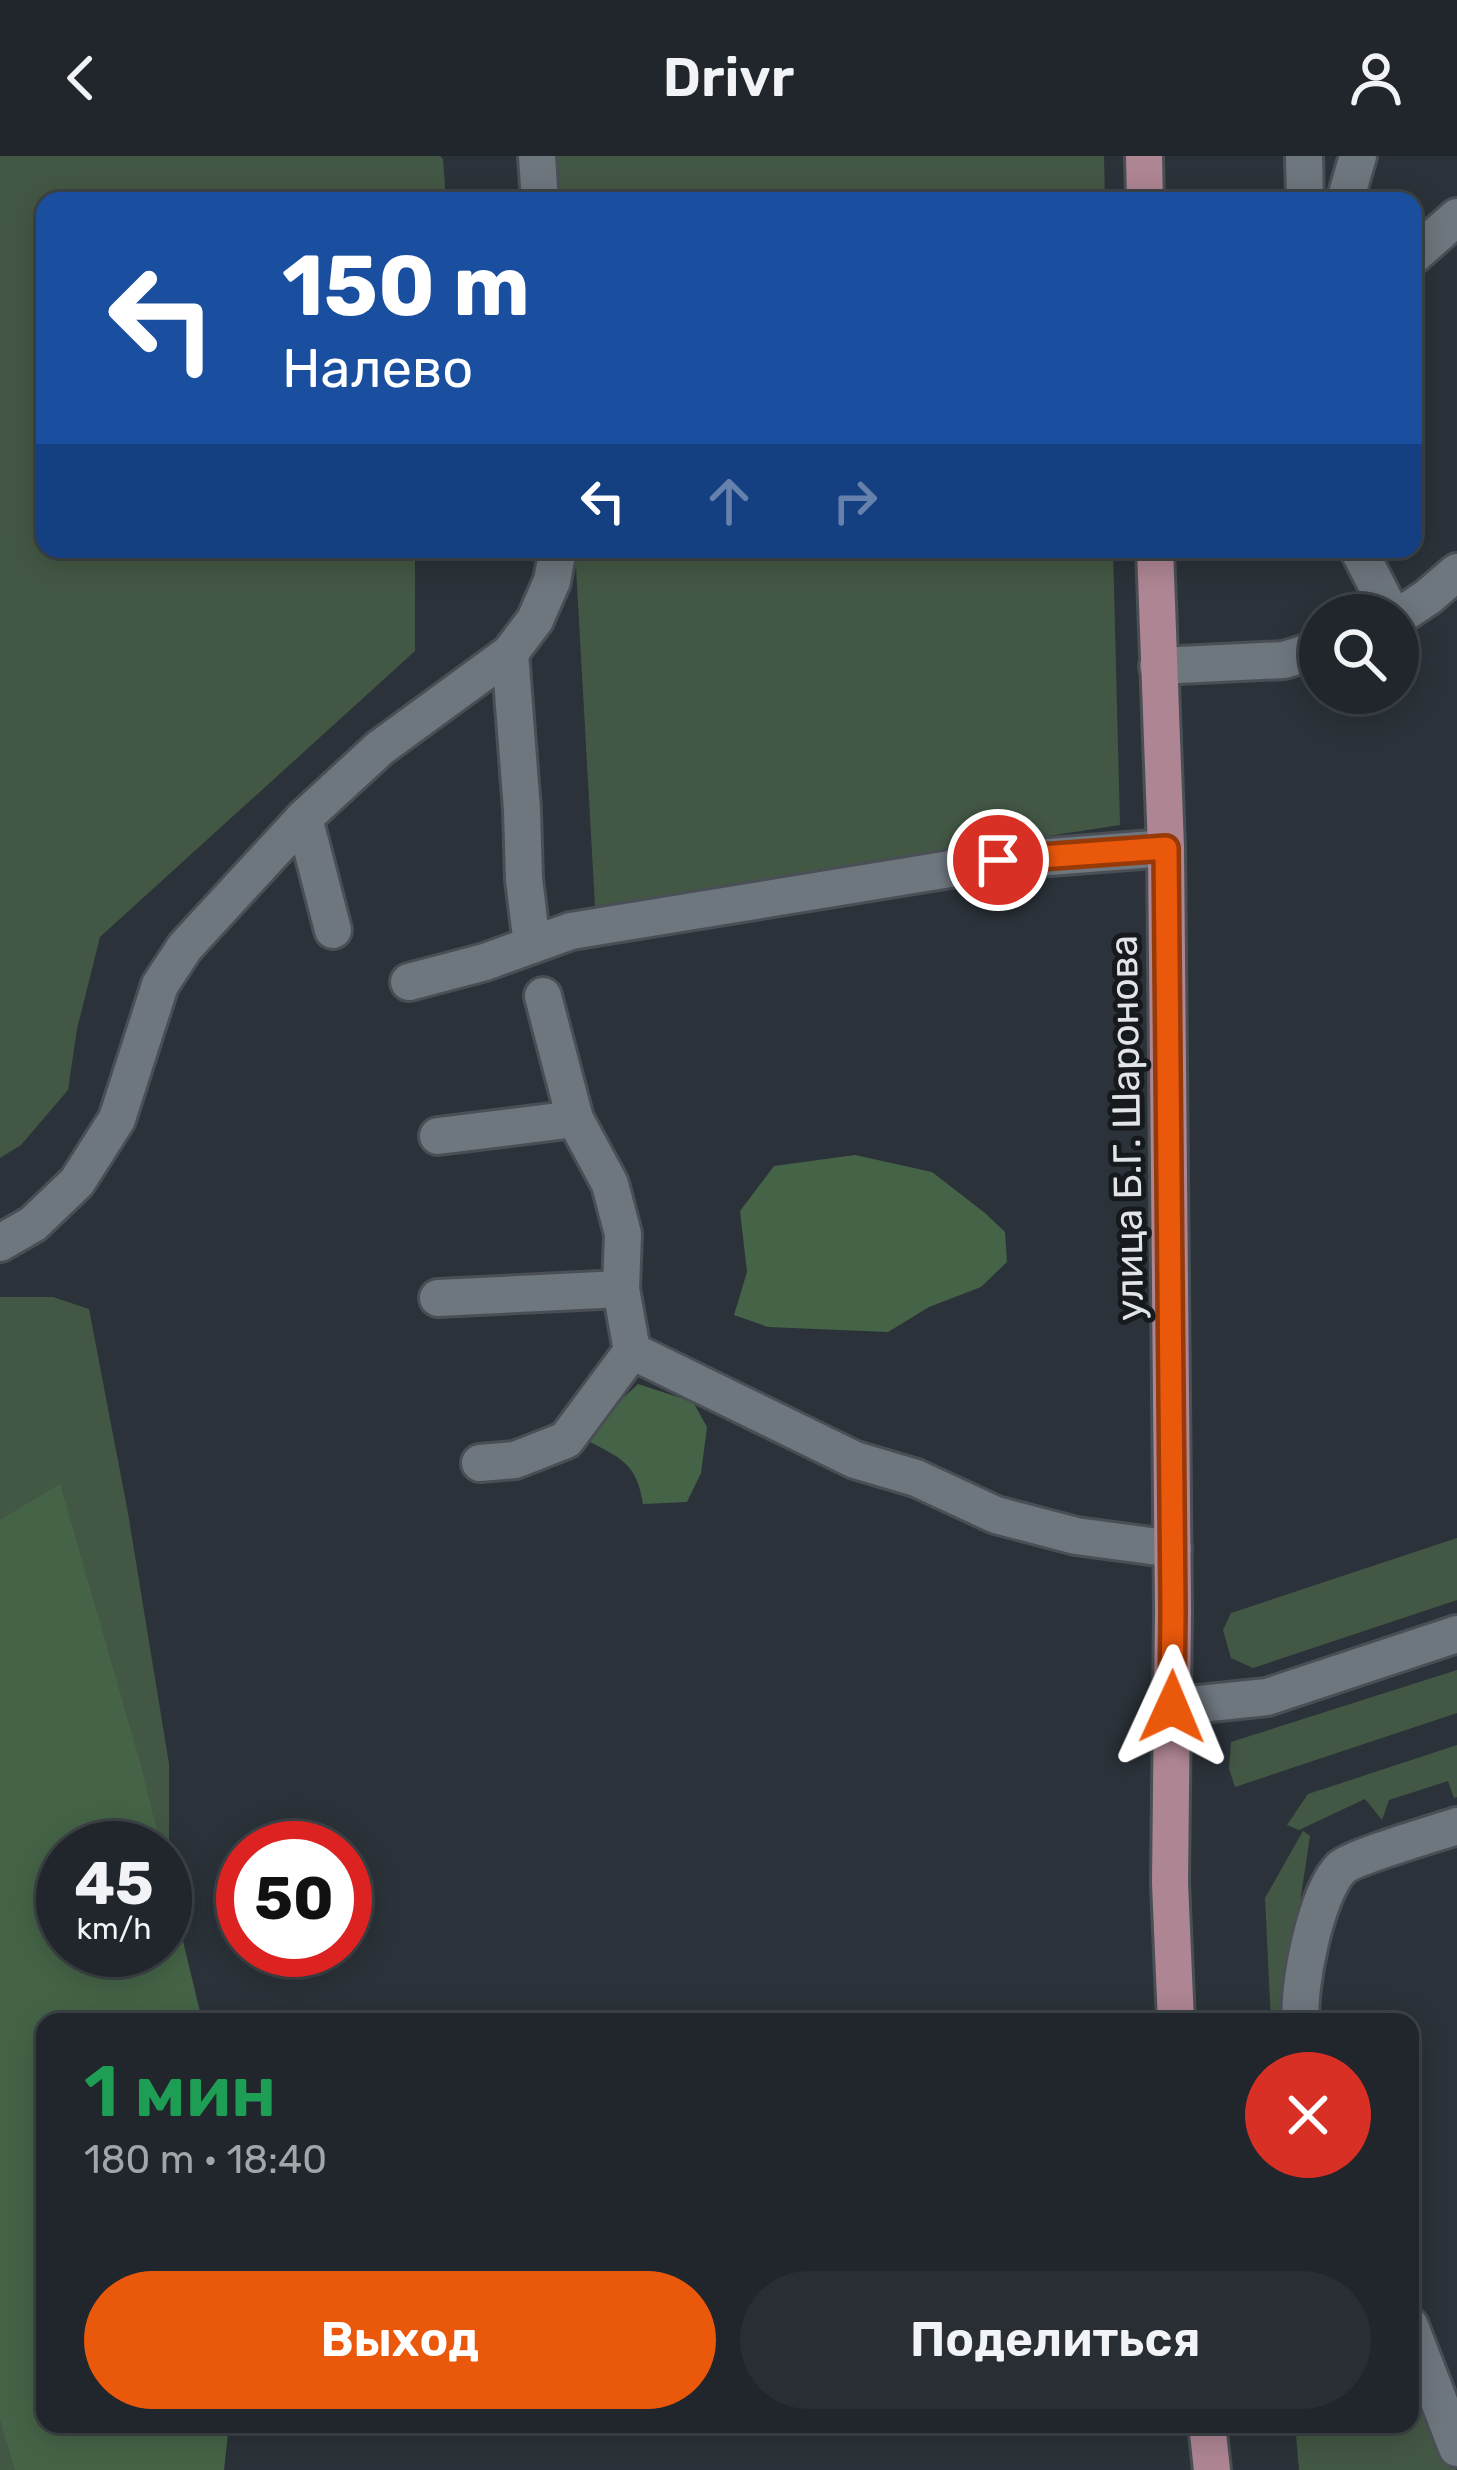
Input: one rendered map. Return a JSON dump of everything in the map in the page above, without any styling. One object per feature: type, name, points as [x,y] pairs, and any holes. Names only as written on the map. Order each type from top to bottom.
[{"type":"main road","points":[[1144,156],[1145,192]]},
{"type":"main road","name":"улица Б.Г. Шаронова","points":[[1155,558],[1166,848],[1173,1549],[1170,1883],[1176,2013]]},
{"type":"main road","points":[[1208,2433],[1212,2470]]},
{"type":"street","points":[[537,156],[539,192]]},
{"type":"street","points":[[1304,156],[1305,192]]},
{"type":"street","points":[[1348,192],[1358,156]]},
{"type":"street","points":[[1422,248],[1457,217]]},
{"type":"street","points":[[0,1243],[33,1225],[77,1182],[117,1119],[160,986],[185,947],[304,818],[380,748],[510,653],[535,620],[553,581],[557,558]]},
{"type":"street","points":[[1363,558],[1383,594]]},
{"type":"street","points":[[1419,602],[1457,572]]},
{"type":"street","points":[[510,653],[532,945]]},
{"type":"street","points":[[1158,666],[1299,655]]},
{"type":"street","points":[[304,818],[333,930]]},
{"type":"street","points":[[409,982],[485,962],[571,931],[998,860],[1166,848]]},
{"type":"street","points":[[480,1463],[515,1460],[566,1440],[632,1351],[621,1289],[623,1234],[610,1184],[575,1119],[543,995]]},
{"type":"street","points":[[438,1136],[575,1119]]},
{"type":"street","points":[[438,1298],[621,1289]]},
{"type":"street","points":[[632,1351],[855,1460],[916,1478],[996,1515],[1076,1536],[1173,1549]]},
{"type":"street","points":[[1172,1707],[1268,1697],[1457,1634]]},
{"type":"street","points":[[1300,2013],[1313,1929],[1327,1888],[1344,1865],[1457,1826]]},
{"type":"street","points":[[1419,2349],[1457,2448]]},
{"type":"green space","points":[[0,156],[440,156],[445,192],[36,192],[36,558],[415,558],[415,651],[100,937],[77,1029],[68,1090],[21,1145],[0,1158]]},
{"type":"green space","points":[[554,156],[1104,156],[1105,192],[556,192]]},
{"type":"green space","points":[[576,558],[1113,558],[1120,825],[595,906]]},
{"type":"green space","points":[[855,1155],[932,1172],[1005,1232],[1007,1262],[981,1287],[929,1307],[888,1332],[768,1327],[734,1315],[747,1272],[740,1211],[774,1166]]},
{"type":"green space","points":[[0,1297],[53,1297],[89,1309],[169,1764],[169,1821],[36,1821],[36,1977],[169,1977],[169,2013],[36,2013],[36,2433],[77,2433],[209,2470],[0,2470]]},
{"type":"green space","points":[[638,1384],[693,1402],[707,1427],[701,1473],[687,1502],[643,1504],[627,1465],[590,1442],[608,1412]]},
{"type":"green space","points":[[60,1484],[154,1821],[36,1821],[36,1977],[192,1977],[200,2013],[36,2013],[36,2433],[228,2433],[224,2470],[15,2470],[0,2419],[0,1520]]},
{"type":"green space","points":[[1457,1538],[1457,1600],[1253,1668],[1231,1658],[1223,1630],[1231,1613]]},
{"type":"green space","points":[[1457,1670],[1457,1713],[1235,1787],[1229,1769],[1231,1742]]},
{"type":"green space","points":[[1457,1745],[1457,1797],[1448,1781],[1389,1800],[1382,1820],[1365,1799],[1299,1830],[1287,1825],[1308,1794]]},
{"type":"green space","points":[[1303,1831],[1310,1836],[1283,2013],[1271,2013],[1265,1898]]},
{"type":"green space","points":[[1419,2380],[1456,2470],[1299,2470],[1296,2433],[1419,2433]]},
{"type":"route","points":[[998,860],[1166,848],[1172,1707]]}]
